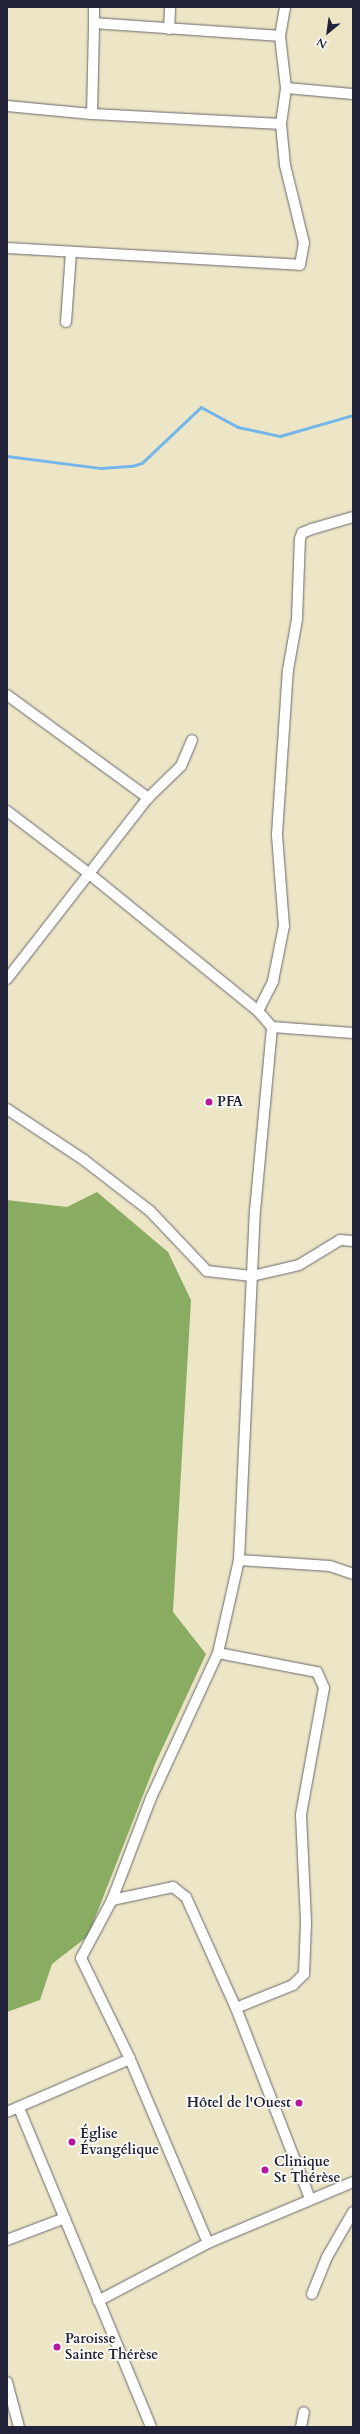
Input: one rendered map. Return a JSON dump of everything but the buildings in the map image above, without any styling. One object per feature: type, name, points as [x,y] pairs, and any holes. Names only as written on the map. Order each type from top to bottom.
[{"type":"street","points":[[92,114],[94,7]]},
{"type":"street","points":[[169,29],[170,7]]},
{"type":"street","points":[[7,248],[71,253],[300,265],[304,243],[285,165],[281,124],[286,88],[280,36],[285,7]]},
{"type":"street","points":[[94,23],[280,36]]},
{"type":"street","points":[[286,88],[353,94]]},
{"type":"street","points":[[7,106],[92,114],[281,124]]},
{"type":"street","points":[[66,322],[71,253]]},
{"type":"street","points":[[258,1011],[273,981],[284,926],[277,834],[288,670],[297,619],[300,539],[302,533],[353,517]]},
{"type":"street","points":[[7,695],[148,798]]},
{"type":"street","points":[[7,979],[11,965],[148,798],[181,766],[192,740]]},
{"type":"street","points":[[7,812],[87,872],[258,1011],[272,1027],[353,1033]]},
{"type":"street","points":[[208,2243],[130,2059],[81,1958],[112,1900],[151,1798],[218,1653],[238,1560],[252,1276],[272,1027]]},
{"type":"street","points":[[7,1109],[84,1160],[150,1211],[197,1264],[222,1275],[252,1276],[299,1266],[340,1240],[353,1241]]},
{"type":"street","points":[[238,1560],[330,1566],[353,1574]]},
{"type":"street","points":[[218,1653],[317,1672],[324,1688],[301,1815],[306,1922],[304,1974],[293,1985],[236,2008]]},
{"type":"street","points":[[112,1900],[173,1887],[181,1890],[236,2008],[310,2199]]},
{"type":"street","points":[[7,2112],[130,2059]]},
{"type":"street","points":[[19,2108],[98,2301],[152,2427]]},
{"type":"street","points":[[98,2301],[208,2243],[353,2182]]},
{"type":"street","points":[[312,2294],[327,2257],[353,2212]]},
{"type":"street","points":[[7,2240],[65,2218]]},
{"type":"street","points":[[7,2382],[19,2427]]},
{"type":"street","points":[[301,2427],[304,2412]]},
{"type":"green space","points":[[97,1192],[168,1252],[191,1300],[173,1612],[206,1654],[156,1762],[88,1936],[52,1964],[40,2000],[7,2012],[7,1200],[67,1207]]},
{"type":"waterway","points":[[7,456],[101,468],[132,466],[142,463],[201,407],[238,427],[280,436],[353,415]]},
{"type":"place","name":"PFA","points":[[209,1102]]},
{"type":"place","name":"Hôtel de l'Ouest","points":[[299,2103]]},
{"type":"place","name":"Église Évangélique","points":[[72,2142]]},
{"type":"place","name":"Clinique St Thérèse","points":[[265,2170]]},
{"type":"place","name":"Paroisse Sainte Thérèse","points":[[57,2347]]}]
